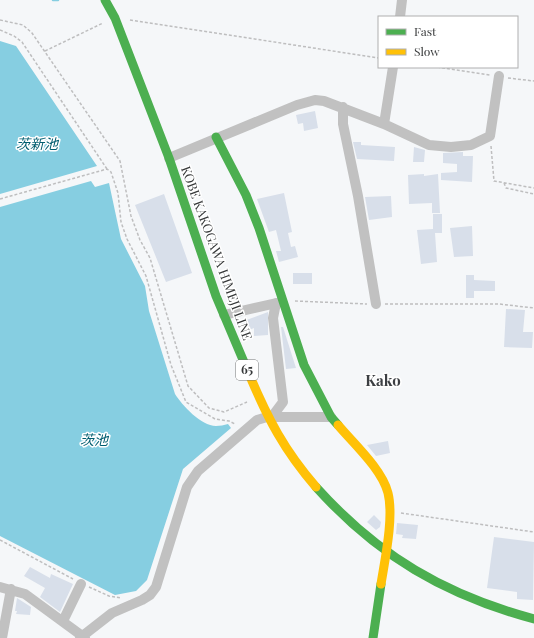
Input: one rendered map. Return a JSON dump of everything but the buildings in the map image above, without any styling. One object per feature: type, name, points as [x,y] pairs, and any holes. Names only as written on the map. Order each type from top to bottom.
[{"type":"main road","name":"KOBE KAKOGAWA HIMEJI LINE","points":[[105,0],[115,18],[169,158],[224,315],[276,434],[298,466],[329,502],[386,552],[409,568],[447,588],[510,613],[534,619]]},
{"type":"main road","points":[[216,137],[246,195],[256,222],[279,302],[304,365],[331,417],[369,461],[383,482],[390,501],[386,552],[373,638]]},
{"type":"street","points":[[400,16],[402,0]]},
{"type":"street","points":[[384,124],[393,68]]},
{"type":"street","points":[[169,158],[296,104],[315,100],[343,107],[429,145],[451,147],[471,145],[490,136],[499,76]]},
{"type":"street","points":[[343,107],[343,124],[358,196],[376,304]]},
{"type":"street","points":[[224,315],[279,302]]},
{"type":"street","points":[[269,417],[283,402],[273,318],[279,302]]},
{"type":"street","points":[[0,587],[25,594],[63,621],[82,637],[112,613],[150,595],[156,587],[188,487],[198,471],[257,420],[269,417],[331,417]]},
{"type":"street","points":[[63,621],[81,584]]},
{"type":"street","points":[[2,638],[11,589]]},
{"type":"path","points":[[45,51],[115,18]]},
{"type":"path","points":[[0,20],[23,25],[32,33],[81,107],[120,162],[131,216],[140,240],[150,258],[188,386],[209,408],[224,412],[259,397]]},
{"type":"path","points":[[130,20],[378,58]]},
{"type":"path","points":[[0,30],[14,36],[22,42],[107,169],[111,172],[118,193],[121,222],[127,239],[146,276],[171,365],[186,402],[216,419],[235,424]]},
{"type":"path","points":[[444,68],[534,81]]},
{"type":"path","points":[[490,136],[494,181],[534,188]]},
{"type":"path","points":[[0,199],[107,169]]},
{"type":"path","points":[[504,183],[506,188],[534,194]]},
{"type":"path","points":[[279,302],[484,304],[534,308]]},
{"type":"path","points":[[390,512],[534,532]]},
{"type":"path","points":[[0,540],[81,584]]},
{"type":"water","name":"茨新池","points":[[0,41],[16,46],[97,166],[0,194]]},
{"type":"water","name":"茨池","points":[[91,181],[95,187],[109,183],[121,239],[145,286],[149,311],[175,394],[192,414],[204,423],[216,426],[228,424],[231,428],[183,469],[147,580],[136,591],[115,595],[0,536],[0,207]]},
{"type":"waterway","points":[[53,0],[58,0]]},
{"type":"traffic: fast","points":[[105,0],[115,18],[169,158],[216,296],[249,374]]},
{"type":"traffic: fast","points":[[216,137],[246,195],[259,228],[304,365],[331,417],[338,425]]},
{"type":"traffic: fast","points":[[316,487],[364,533],[389,553],[415,570],[442,585],[471,598],[534,619]]},
{"type":"traffic: fast","points":[[373,638],[381,584]]},
{"type":"traffic: slow","points":[[249,374],[278,434],[295,460],[316,487]]},
{"type":"traffic: slow","points":[[338,425],[359,448],[380,475],[388,493],[390,514],[387,551],[381,584]]},
{"type":"district","name":"Kako","points":[[383,381]]}]
